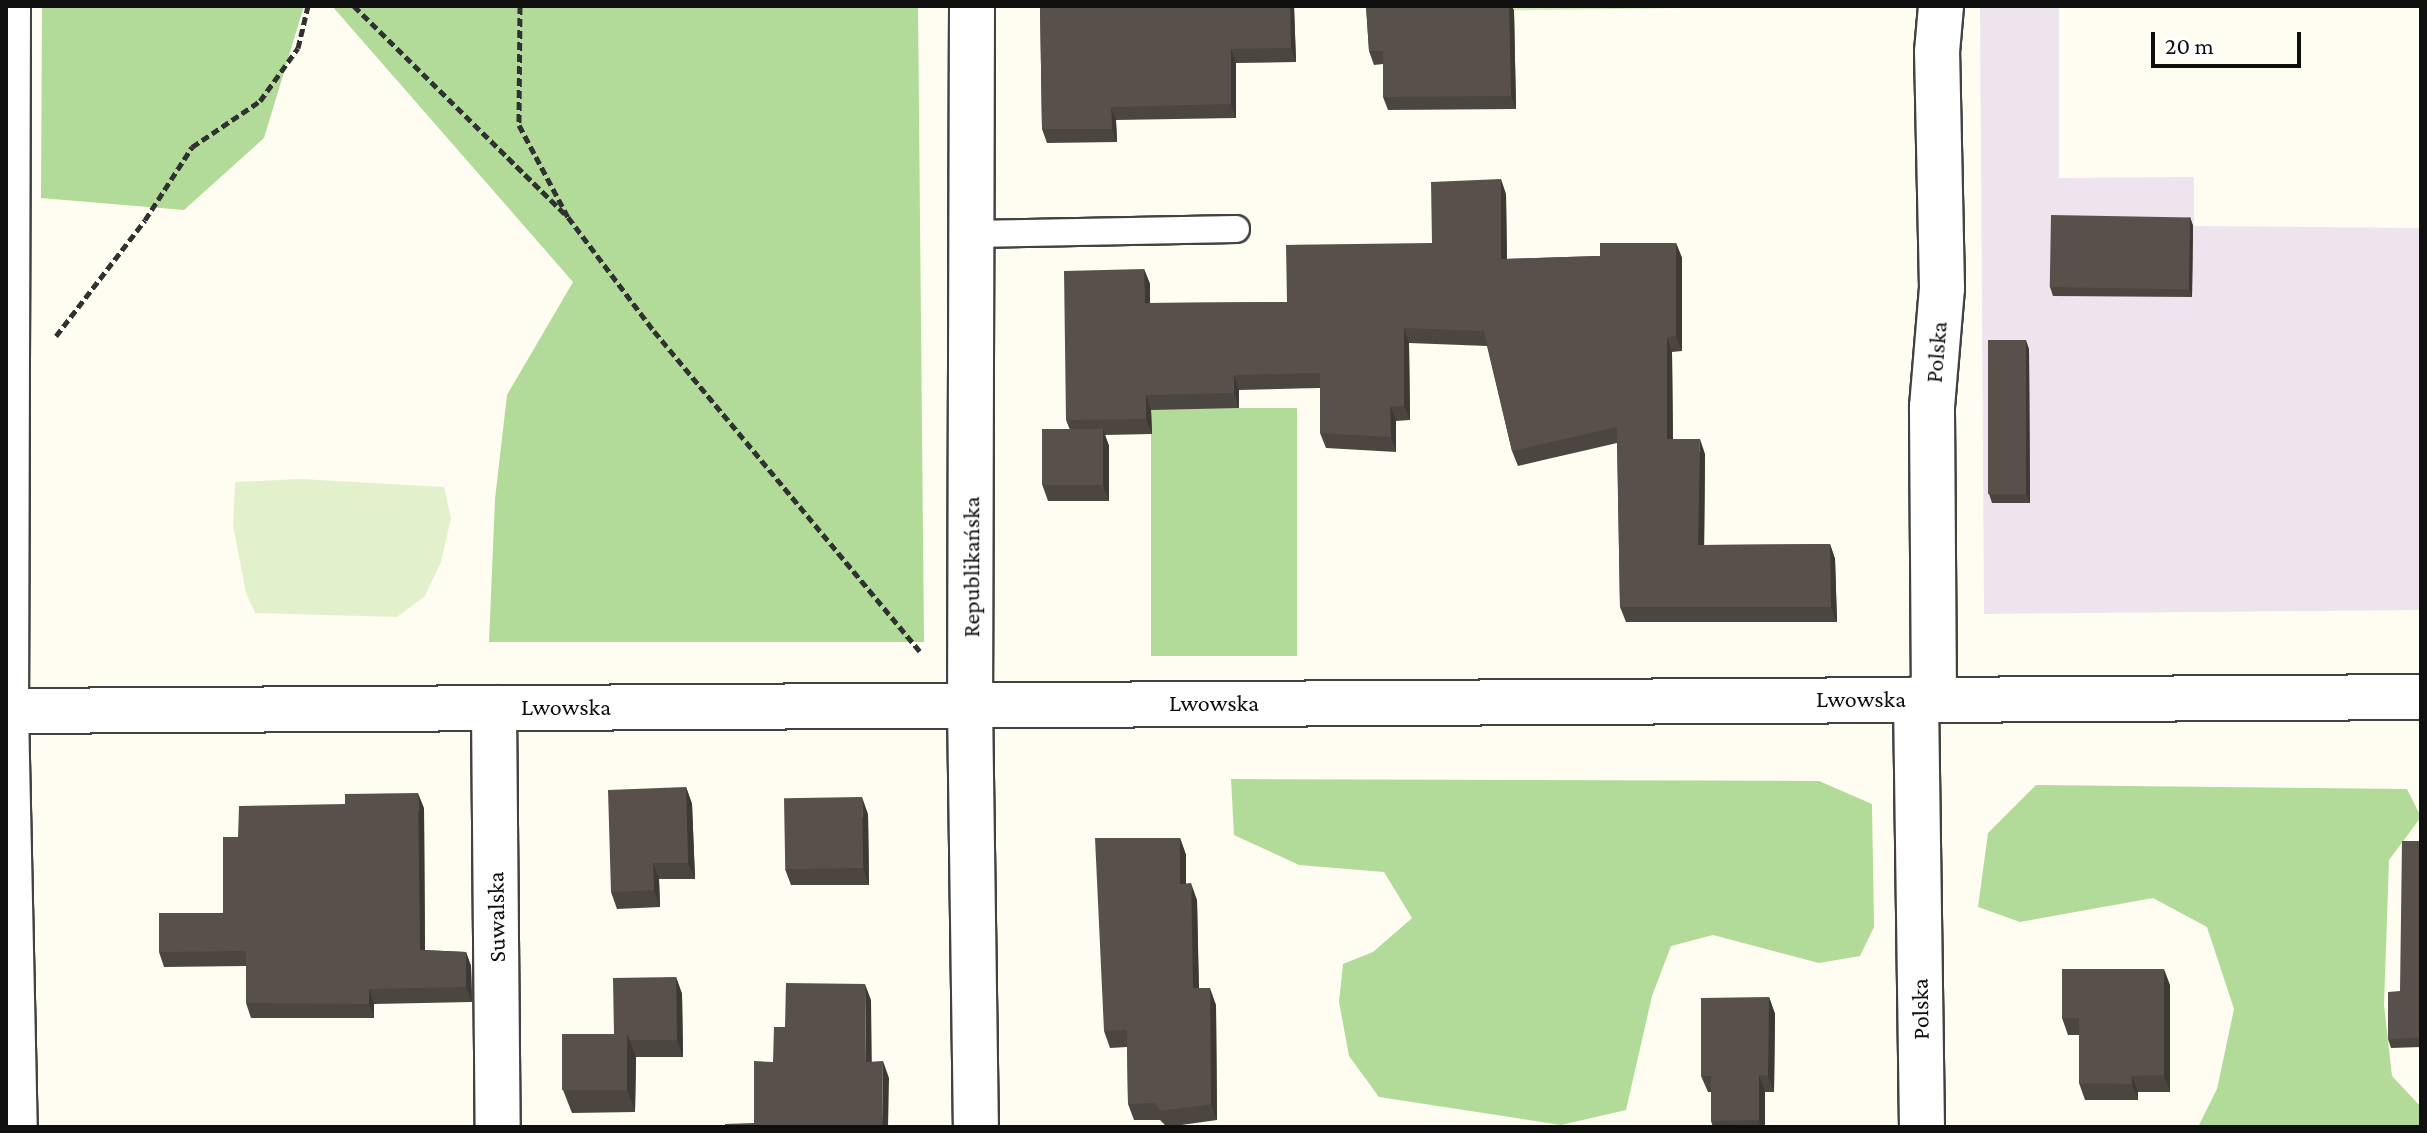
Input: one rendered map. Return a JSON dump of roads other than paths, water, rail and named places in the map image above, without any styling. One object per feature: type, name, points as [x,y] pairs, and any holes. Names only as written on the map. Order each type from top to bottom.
[{"type":"street","points":[[8,6],[6,711],[15,1127]]},
{"type":"street","name":"Republikańska","points":[[972,6],[970,704],[976,1127]]},
{"type":"street","name":"Polska","points":[[1922,1127],[1925,699],[1932,407],[1942,288],[1937,52],[1941,6]]},
{"type":"street","name":"Lwowska","points":[[6,711],[2421,697]]},
{"type":"street","name":"Suwalska","points":[[494,708],[498,1127]]},
{"type":"lane","points":[[973,234],[1236,229]]}]
